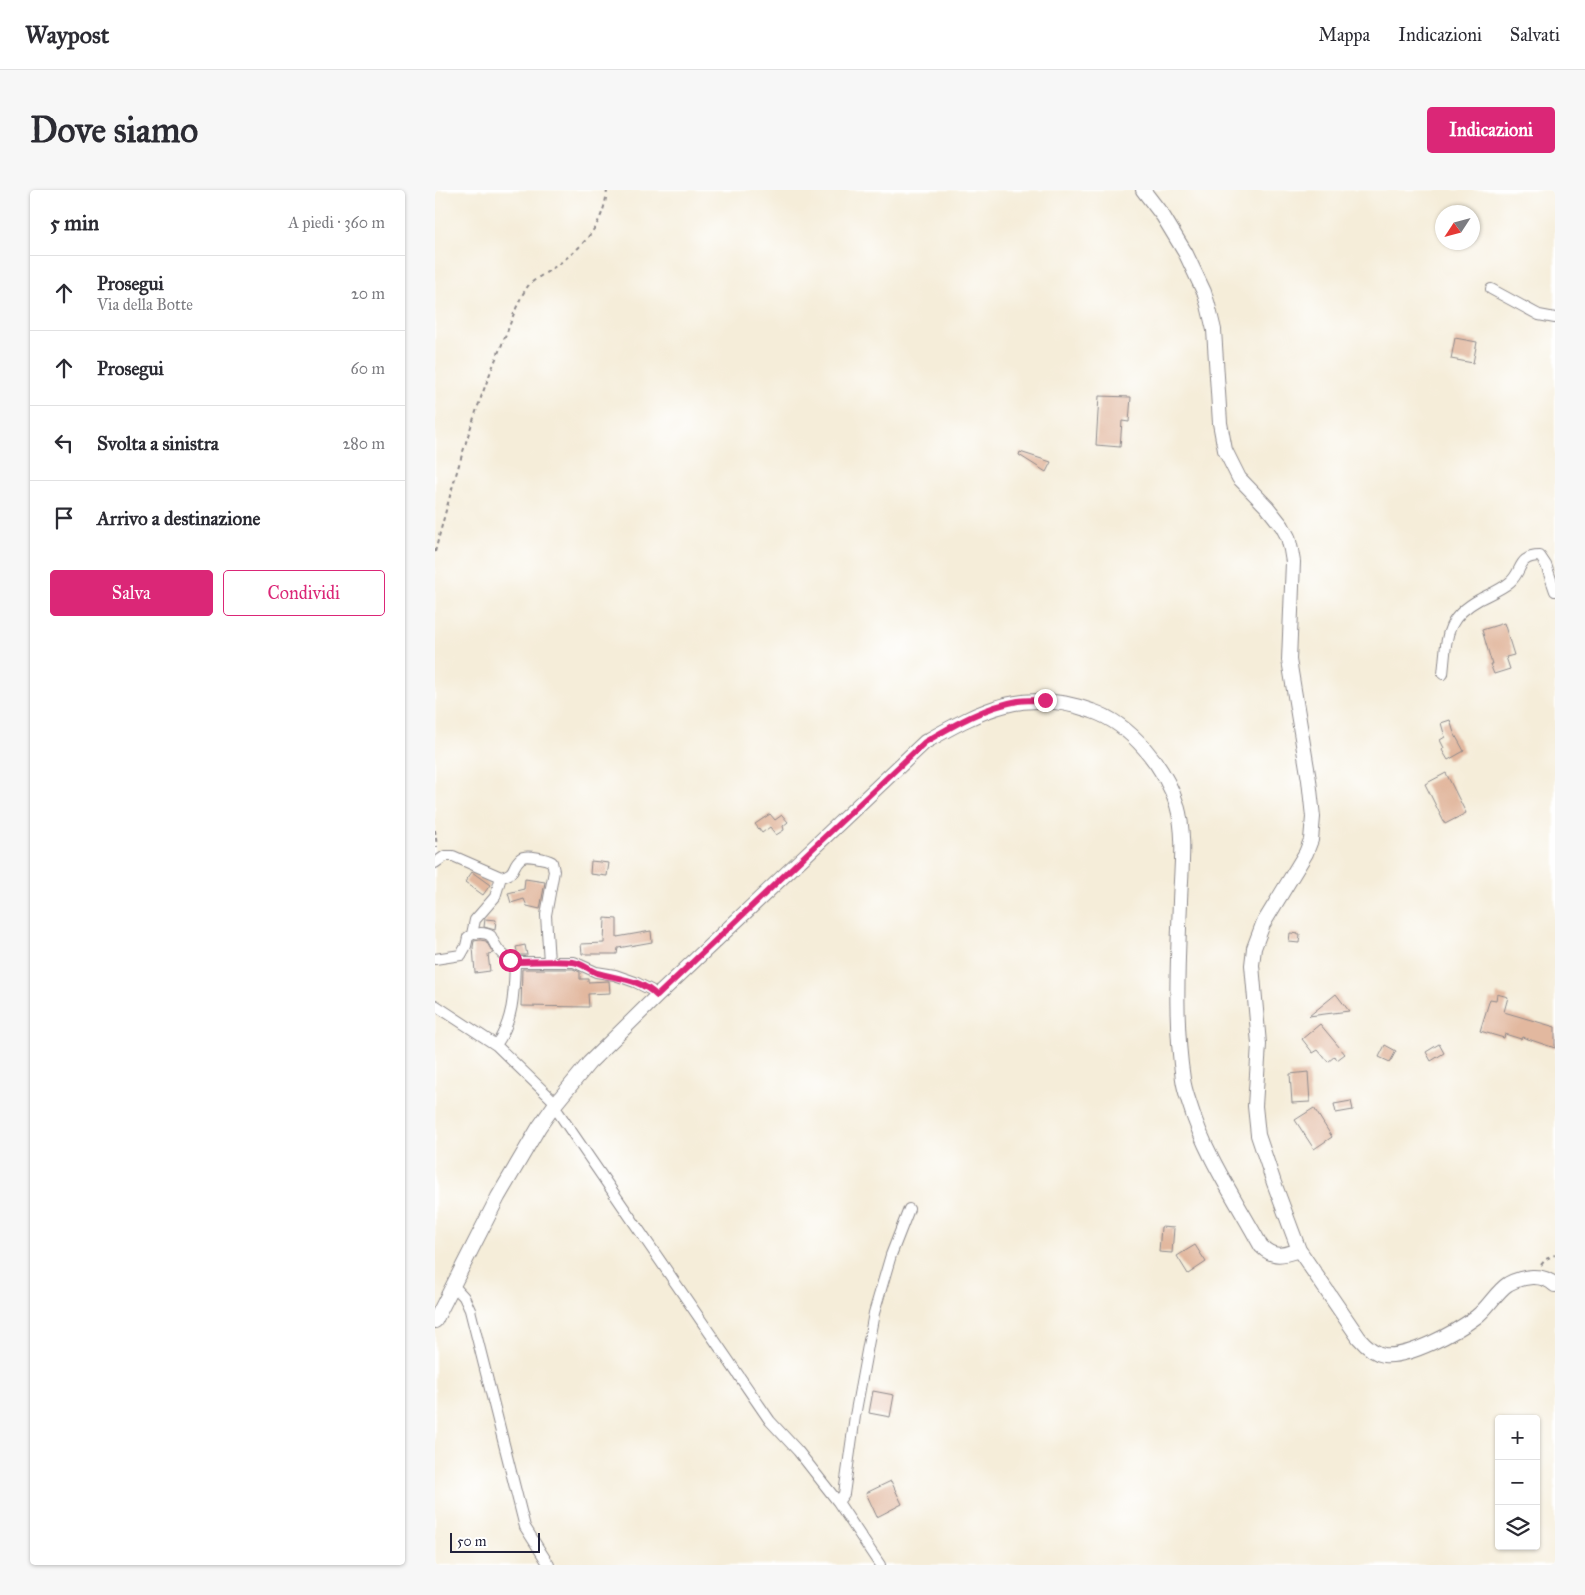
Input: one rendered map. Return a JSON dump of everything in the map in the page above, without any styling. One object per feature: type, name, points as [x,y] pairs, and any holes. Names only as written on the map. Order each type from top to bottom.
[{"type":"street","points":[[1143,190],[1163,216],[1186,254],[1204,292],[1214,330],[1220,423],[1225,450],[1239,478],[1267,507],[1282,526],[1288,537],[1293,562],[1289,660],[1309,780],[1313,826],[1311,840],[1305,853],[1258,936],[1252,965],[1259,1044],[1255,1106],[1258,1135],[1299,1250],[1359,1338],[1368,1348],[1383,1355],[1417,1349],[1462,1327],[1478,1316],[1508,1285],[1526,1277],[1540,1277],[1555,1285]]},
{"type":"street","points":[[1491,289],[1539,315],[1555,318]]},
{"type":"street","points":[[1443,674],[1449,629],[1454,619],[1465,607],[1512,580],[1520,565],[1526,559],[1532,556],[1540,556],[1546,565],[1555,591]]},
{"type":"street","points":[[435,1321],[498,1196],[539,1127],[589,1063],[925,742],[965,719],[995,707],[1019,701],[1045,700],[1073,704],[1103,714],[1124,728],[1163,772],[1177,806],[1182,840],[1178,1033],[1183,1081],[1195,1120],[1209,1152],[1261,1246],[1272,1254],[1283,1256],[1299,1250]]},
{"type":"street","points":[[437,862],[445,856],[453,856],[501,877],[507,876],[512,872],[520,858],[525,856],[547,859],[552,862],[554,871],[546,915],[549,962]]},
{"type":"street","points":[[435,959],[461,955],[468,937],[472,934],[475,920],[495,897],[501,877]]},
{"type":"street","points":[[472,934],[491,936],[497,950],[515,962],[574,962],[596,972],[622,978],[651,990],[657,996]]},
{"type":"street","points":[[496,1044],[508,1025],[513,1000],[515,962]]},
{"type":"street","points":[[435,1005],[496,1044],[555,1105],[770,1420],[798,1451],[838,1502],[880,1565]]},
{"type":"street","points":[[838,1502],[844,1494],[855,1416],[874,1314],[891,1255],[909,1209]]},
{"type":"street","points":[[454,1286],[464,1297],[470,1310],[525,1527],[549,1565]]},
{"type":"path","points":[[435,552],[454,478],[474,414],[489,372],[521,299],[529,285],[574,252],[593,232],[602,214],[607,190]]},
{"type":"path","points":[[435,830],[437,862]]},
{"type":"path","points":[[1540,1277],[1539,1266],[1546,1259],[1555,1255]]},
{"type":"building","points":[[1455,338],[1477,342],[1473,363],[1451,359]]},
{"type":"building","points":[[1099,396],[1131,397],[1129,422],[1122,421],[1120,447],[1096,445]]},
{"type":"building","points":[[1020,452],[1051,462],[1046,472],[1019,455]]},
{"type":"building","points":[[1504,623],[1514,655],[1506,657],[1510,669],[1494,674],[1482,630]]},
{"type":"building","points":[[1450,720],[1454,733],[1464,751],[1448,760],[1442,750],[1444,748],[1440,740],[1445,737],[1441,723]]},
{"type":"building","points":[[1446,773],[1466,813],[1445,824],[1425,784]]},
{"type":"building","points":[[770,814],[775,820],[782,815],[788,822],[783,826],[784,830],[776,835],[770,827],[762,833],[755,824]]},
{"type":"building","points":[[591,861],[609,863],[607,876],[590,874]]},
{"type":"building","points":[[472,872],[490,885],[483,895],[465,882]]},
{"type":"building","points":[[525,879],[545,882],[540,909],[527,906],[524,899],[511,903],[508,893],[524,889]]},
{"type":"building","points":[[605,918],[617,919],[617,937],[651,931],[652,942],[618,948],[617,954],[582,954],[581,944],[604,943]]},
{"type":"building","points":[[485,919],[496,920],[495,930],[484,927]]},
{"type":"building","points":[[1290,933],[1300,934],[1299,943],[1289,942]]},
{"type":"building","points":[[474,941],[486,941],[493,953],[488,954],[490,971],[475,973],[473,947]]},
{"type":"building","points":[[525,945],[527,955],[518,955],[516,947]]},
{"type":"building","points":[[522,969],[573,969],[580,972],[580,979],[588,979],[588,982],[609,981],[610,993],[588,994],[589,1007],[521,1006]]},
{"type":"building","points":[[1336,994],[1349,1011],[1309,1016]]},
{"type":"building","points":[[1497,994],[1508,997],[1504,1012],[1555,1027],[1555,1048],[1522,1037],[1521,1039],[1505,1034],[1504,1038],[1480,1031],[1490,999],[1496,1000]]},
{"type":"building","points":[[1320,1024],[1345,1054],[1337,1060],[1335,1056],[1328,1062],[1318,1050],[1313,1053],[1302,1039]]},
{"type":"building","points":[[1439,1044],[1444,1053],[1431,1061],[1426,1052]]},
{"type":"building","points":[[1385,1045],[1396,1051],[1390,1062],[1379,1057]]},
{"type":"building","points":[[1308,1072],[1310,1102],[1292,1103],[1290,1074]]},
{"type":"building","points":[[1351,1101],[1353,1110],[1336,1113],[1334,1104]]},
{"type":"building","points":[[1314,1108],[1332,1137],[1314,1149],[1295,1120]]},
{"type":"building","points":[[1161,1227],[1174,1228],[1172,1253],[1159,1252]]},
{"type":"building","points":[[1195,1245],[1206,1262],[1188,1274],[1177,1256]]},
{"type":"building","points":[[873,1391],[894,1395],[890,1417],[869,1413]]},
{"type":"building","points":[[891,1481],[902,1504],[877,1517],[866,1493]]},
{"type":"route","points":[[510,960],[515,962],[574,962],[596,972],[635,982],[651,990],[657,996],[925,742],[965,719],[995,707],[1019,701],[1045,700]]}]
